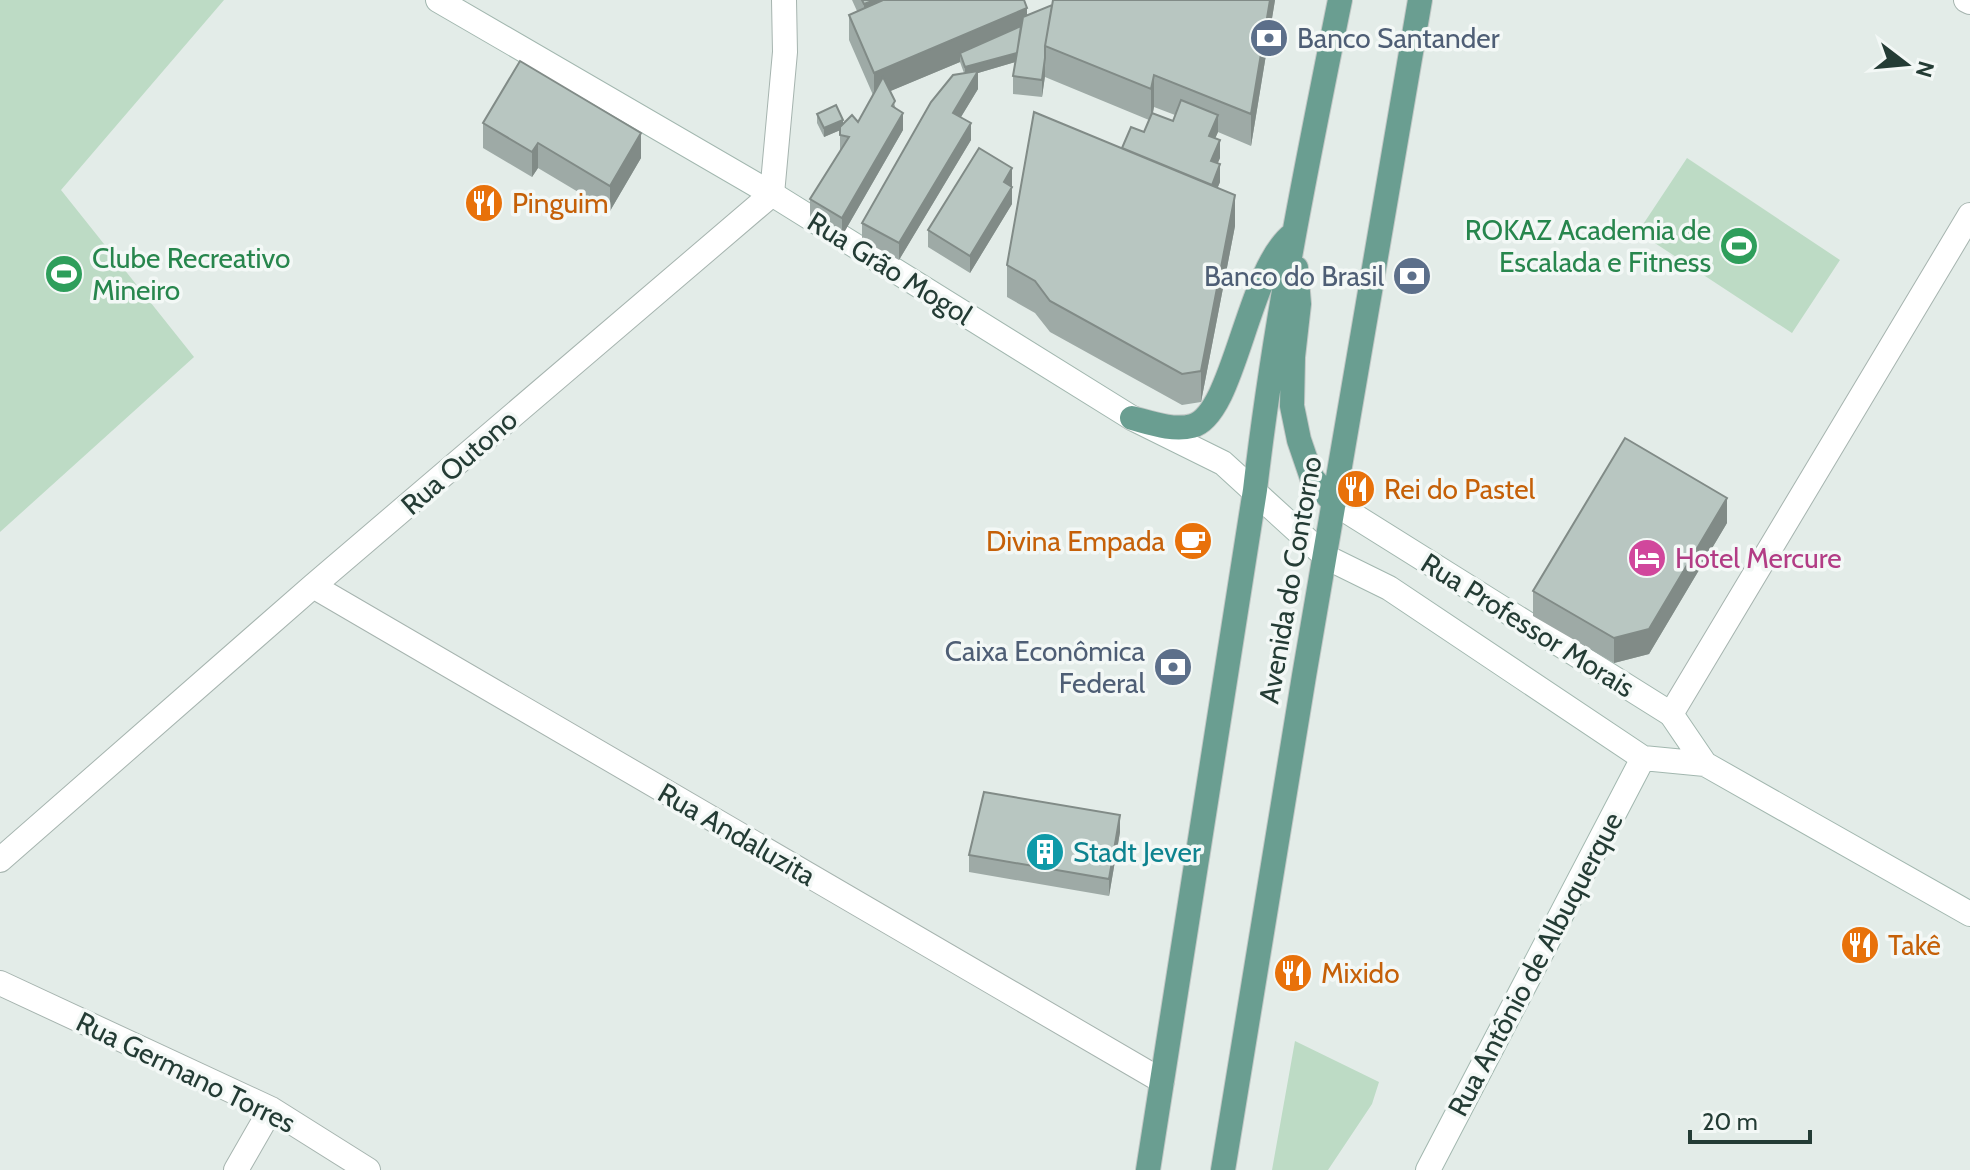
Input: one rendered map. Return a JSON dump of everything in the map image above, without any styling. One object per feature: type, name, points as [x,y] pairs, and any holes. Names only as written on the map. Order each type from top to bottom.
[{"type":"main road","name":"Avenida do Contorno","points":[[1148,1170],[1293,234],[1340,0]]},
{"type":"main road","name":"Avenida do Contorno","points":[[1223,1170],[1420,0]]},
{"type":"main road","points":[[1132,418],[1180,427],[1195,425],[1205,419],[1229,376],[1268,263],[1293,234]]},
{"type":"main road","points":[[1293,234],[1299,304],[1292,406],[1312,478],[1334,503]]},
{"type":"street","name":"Rua Grão Mogol","points":[[438,0],[772,194],[1132,418],[1223,463],[1326,557]]},
{"type":"street","points":[[772,194],[785,52],[784,0]]},
{"type":"street","name":"Rua Outono","points":[[0,860],[313,586],[772,194]]},
{"type":"street","points":[[1671,714],[1970,215]]},
{"type":"street","name":"Rua Professor Morais","points":[[1334,503],[1671,714],[1705,764]]},
{"type":"street","name":"Rua Professor Morais","points":[[1326,557],[1389,588],[1643,758],[1705,764],[1970,914]]},
{"type":"street","name":"Rua Andaluzita","points":[[313,586],[1162,1081]]},
{"type":"street","name":"Rua Antônio de Albuquerque","points":[[1428,1170],[1643,758]]},
{"type":"street","name":"Rua Germano Torres","points":[[0,983],[271,1109],[368,1170]]},
{"type":"street","points":[[236,1170],[271,1109]]},
{"type":"green space","name":"Clube Recreativo Mineiro","points":[[0,0],[224,0],[61,190],[194,357],[0,532]]},
{"type":"green space","name":"ROKAZ Academia de Escalada e Fitness","points":[[1687,158],[1840,260],[1792,333],[1638,232]]},
{"type":"green space","points":[[1295,1041],[1379,1082],[1372,1104],[1328,1170],[1272,1170]]},
{"type":"building","points":[[883,0],[1024,0],[1027,8],[874,73],[849,15]]},
{"type":"building","points":[[1053,0],[1270,0],[1251,114],[1154,75],[1151,89],[1045,46]]},
{"type":"building","points":[[1052,5],[1042,80],[1013,76],[1023,17]]},
{"type":"building","points":[[1021,26],[1017,53],[965,67],[960,53]]},
{"type":"building","points":[[520,61],[641,133],[610,186],[538,143],[532,152],[483,123]]},
{"type":"building","points":[[978,71],[953,113],[971,123],[899,243],[862,223],[931,102],[953,75]]},
{"type":"building","points":[[883,77],[895,101],[892,106],[903,113],[842,218],[810,199],[849,137],[840,135],[840,127],[852,115],[858,122]]},
{"type":"building","points":[[1181,100],[1218,115],[1209,136],[1220,140],[1211,161],[1220,164],[1212,185],[1122,148],[1131,127],[1144,132],[1152,113],[1173,121]]},
{"type":"building","points":[[836,105],[843,120],[824,128],[817,114]]},
{"type":"building","points":[[1034,112],[1235,195],[1201,371],[1182,374],[1050,301],[1035,281],[1007,265]]},
{"type":"building","points":[[979,148],[1012,168],[1004,182],[1012,187],[970,256],[928,230]]},
{"type":"building","points":[[1625,438],[1727,498],[1649,629],[1614,638],[1533,591]]},
{"type":"building","name":"Stadt Jever","points":[[984,792],[1120,815],[1109,879],[969,855]]},
{"type":"place","name":"Banco Santander","points":[[1269,38]]},
{"type":"place","name":"Pinguim","points":[[484,203]]},
{"type":"place","name":"ROKAZ Academia de Escalada e Fitness","points":[[1739,246]]},
{"type":"place","name":"Clube Recreativo Mineiro","points":[[64,274]]},
{"type":"place","name":"Banco do Brasil","points":[[1412,276]]},
{"type":"place","name":"Rei do Pastel","points":[[1356,489]]},
{"type":"place","name":"Divina Empada","points":[[1193,541]]},
{"type":"place","name":"Hotel Mercure","points":[[1647,558]]},
{"type":"place","name":"Caixa Econômica Federal","points":[[1173,667]]},
{"type":"place","name":"Stadt Jever","points":[[1045,852]]},
{"type":"place","name":"Takê","points":[[1860,945]]},
{"type":"place","name":"Mixido","points":[[1293,973]]}]
